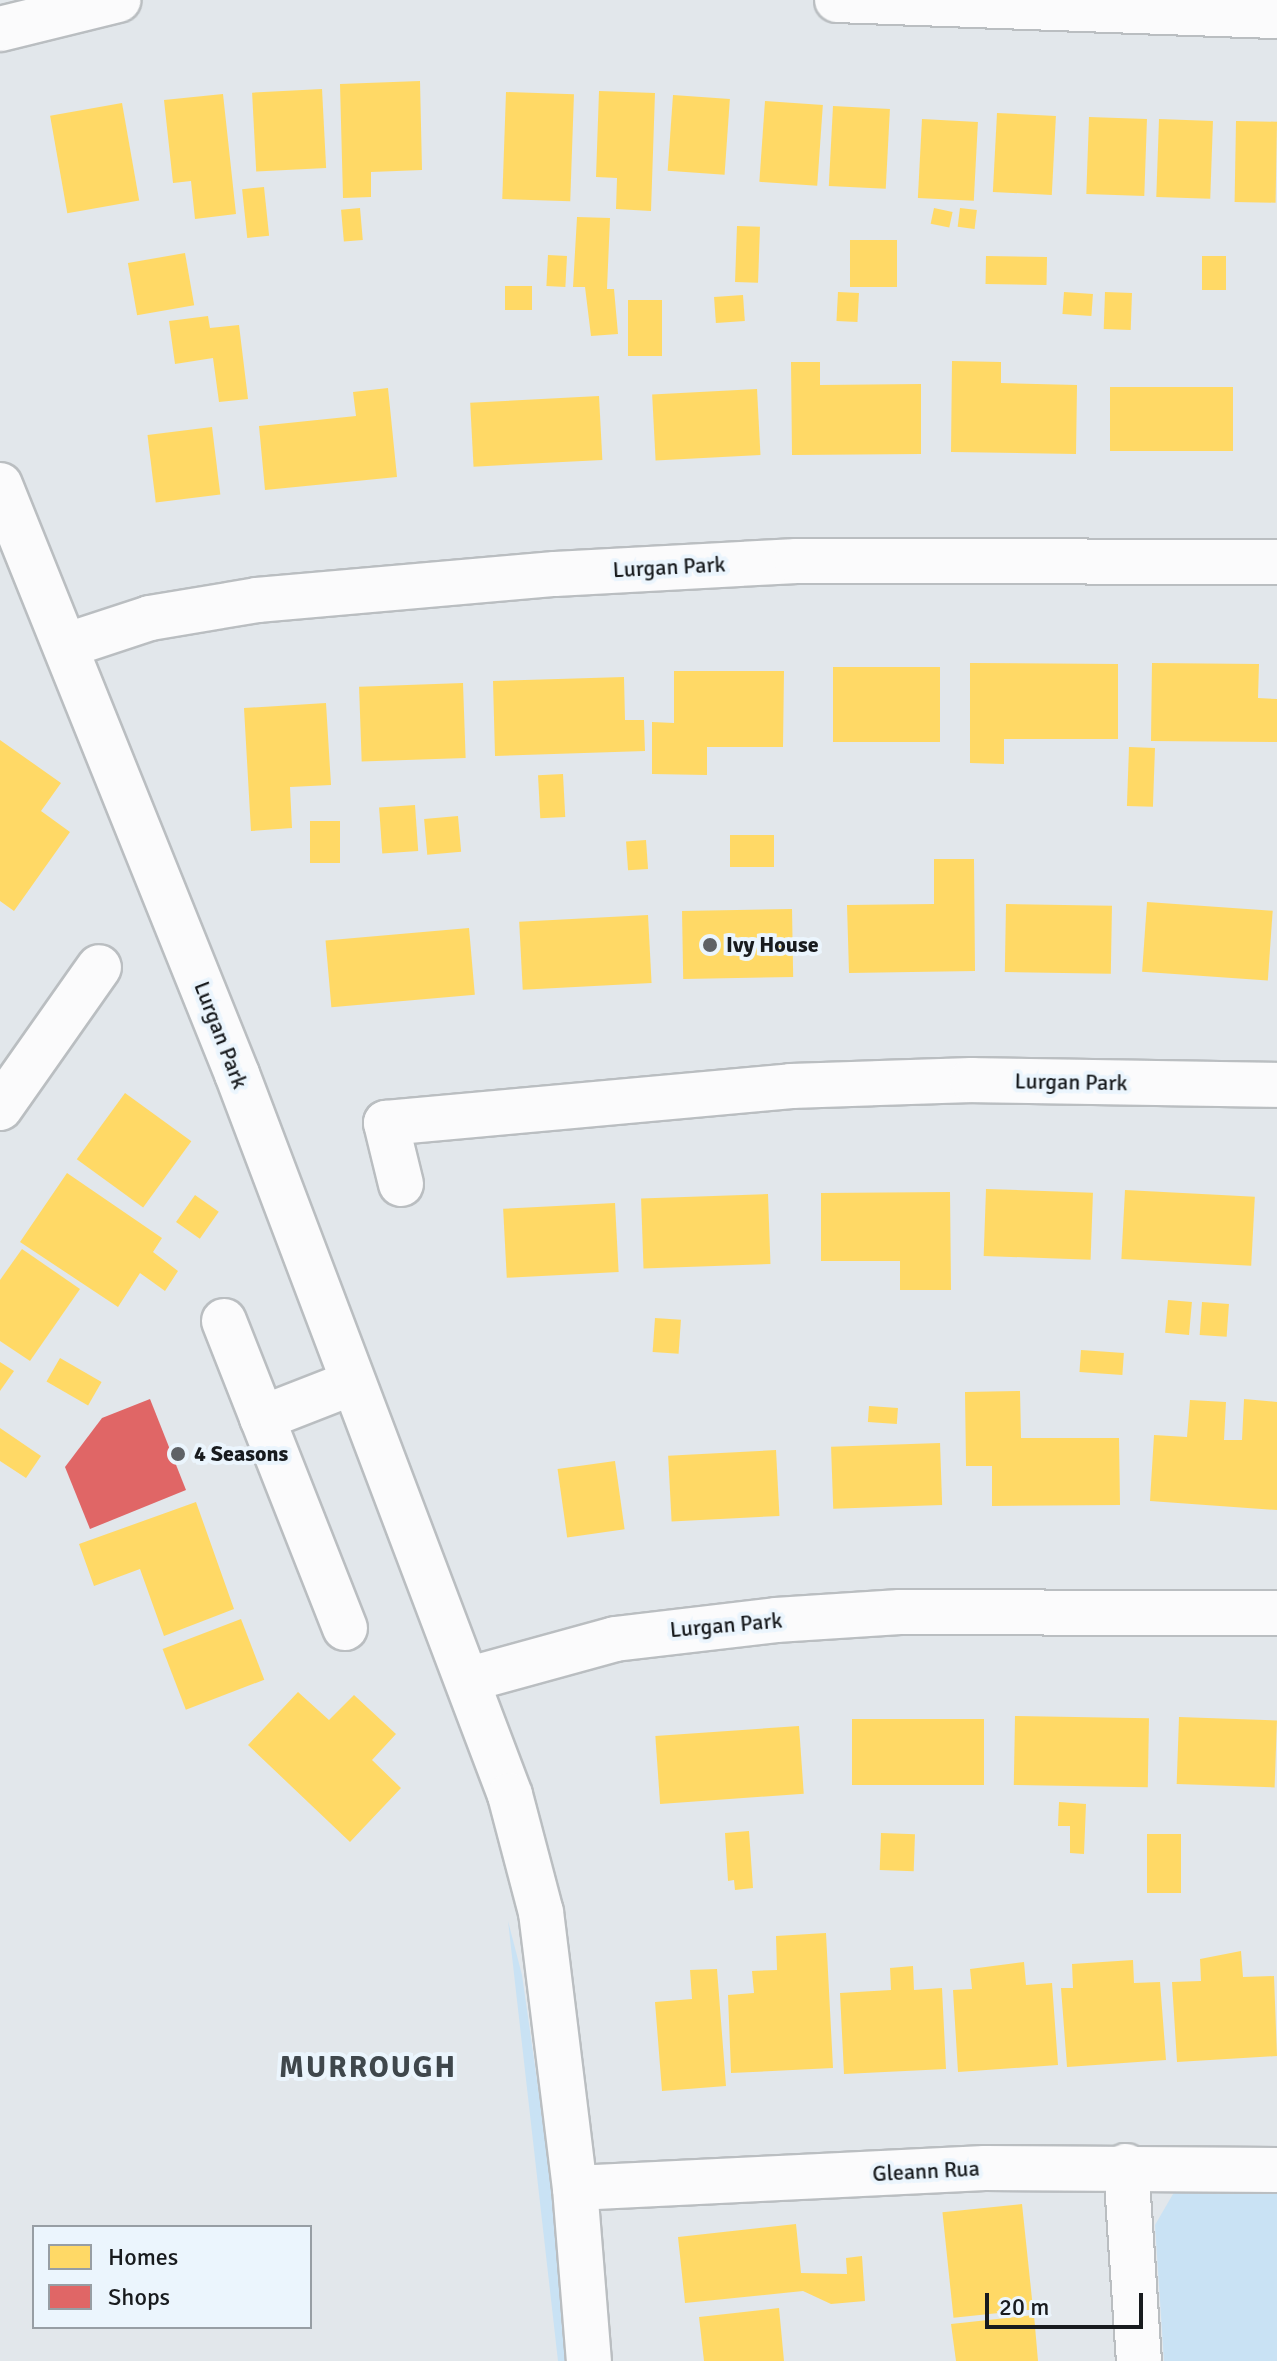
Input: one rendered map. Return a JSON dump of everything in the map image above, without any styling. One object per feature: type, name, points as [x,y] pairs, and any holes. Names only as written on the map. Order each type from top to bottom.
[{"type":"street","points":[[0,29],[118,0]]},
{"type":"street","points":[[837,0],[1277,16]]},
{"type":"street","name":"Lurgan Park","points":[[0,485],[68,645],[352,1383],[470,1679],[519,1825],[541,1912],[575,2188]]},
{"type":"street","name":"Lurgan Park","points":[[68,645],[150,618],[257,600],[555,574],[797,561],[1277,562]]},
{"type":"street","points":[[0,1108],[99,967]]},
{"type":"street","name":"Lurgan Park","points":[[401,1184],[386,1123],[791,1086],[972,1080],[1277,1085]]},
{"type":"street","points":[[224,1321],[345,1628]]},
{"type":"street","points":[[262,1418],[352,1383]]},
{"type":"street","name":"Lurgan Park","points":[[470,1679],[615,1639],[776,1620],[900,1612],[1277,1613]]},
{"type":"street","points":[[1126,2166],[1139,2361]]},
{"type":"street","name":"Gleann Rua","points":[[575,2188],[985,2168],[1126,2166],[1277,2170]]},
{"type":"street","points":[[575,2188],[589,2361]]},
{"type":"shaded area","points":[[508,1921],[522,1975],[577,2361],[558,2361]]},
{"type":"shaded area","points":[[1185,2188],[1277,2191],[1277,2361],[1164,2361],[1155,2225],[1173,2194]]},
{"type":"building: Homes","points":[[420,81],[422,170],[371,172],[371,197],[343,198],[340,84]]},
{"type":"building: Homes","points":[[322,89],[326,168],[256,172],[252,93]]},
{"type":"building: Homes","points":[[599,91],[655,93],[651,211],[616,209],[617,178],[596,177]]},
{"type":"building: Homes","points":[[506,92],[574,94],[570,201],[502,199]]},
{"type":"building: Homes","points":[[223,94],[236,214],[195,219],[191,181],[173,183],[164,100]]},
{"type":"building: Homes","points":[[673,95],[730,99],[725,175],[668,171]]},
{"type":"building: Homes","points":[[765,101],[823,105],[817,186],[759,182]]},
{"type":"building: Homes","points":[[122,103],[139,200],[67,213],[50,116]]},
{"type":"building: Homes","points":[[833,106],[890,109],[886,189],[829,186]]},
{"type":"building: Homes","points":[[997,113],[1056,116],[1052,195],[993,192]]},
{"type":"building: Homes","points":[[1089,117],[1147,119],[1144,196],[1086,194]]},
{"type":"building: Homes","points":[[922,119],[978,122],[974,201],[918,198]]},
{"type":"building: Homes","points":[[1159,119],[1213,121],[1210,199],[1156,197]]},
{"type":"building: Homes","points":[[1236,121],[1277,122],[1276,203],[1235,202]]},
{"type":"building: Homes","points":[[264,187],[269,236],[247,238],[242,189]]},
{"type":"building: Homes","points":[[360,208],[363,240],[344,242],[341,210]]},
{"type":"building: Homes","points":[[934,208],[953,212],[949,228],[931,224]]},
{"type":"building: Homes","points":[[960,208],[977,210],[975,229],[958,227]]},
{"type":"building: Homes","points":[[577,217],[610,218],[607,289],[614,289],[618,334],[591,336],[585,287],[573,287]]},
{"type":"building: Homes","points":[[737,226],[760,227],[758,283],[735,282]]},
{"type":"building: Homes","points":[[850,240],[897,240],[897,287],[850,287]]},
{"type":"building: Homes","points":[[185,253],[194,305],[137,315],[128,263]]},
{"type":"building: Homes","points":[[548,255],[567,256],[565,287],[546,286]]},
{"type":"building: Homes","points":[[986,256],[1047,257],[1047,285],[986,284]]},
{"type":"building: Homes","points":[[1202,256],[1226,256],[1226,290],[1202,290]]},
{"type":"building: Homes","points":[[505,286],[532,286],[532,310],[505,310]]},
{"type":"building: Homes","points":[[838,292],[859,293],[857,322],[836,321]]},
{"type":"building: Homes","points":[[1064,292],[1093,294],[1091,316],[1062,314]]},
{"type":"building: Homes","points":[[1105,292],[1132,293],[1131,330],[1104,329]]},
{"type":"building: Homes","points":[[743,295],[745,321],[716,323],[714,297]]},
{"type":"building: Homes","points":[[628,300],[662,300],[662,356],[628,356]]},
{"type":"building: Homes","points":[[208,316],[210,328],[239,325],[248,399],[219,402],[213,358],[175,364],[169,321]]},
{"type":"building: Homes","points":[[952,361],[1001,362],[1001,383],[1077,385],[1076,454],[951,452]]},
{"type":"building: Homes","points":[[791,362],[820,362],[820,385],[921,384],[921,454],[792,455]]},
{"type":"building: Homes","points":[[1110,387],[1233,387],[1233,451],[1110,451]]},
{"type":"building: Homes","points":[[388,388],[397,477],[265,490],[259,426],[356,416],[353,392]]},
{"type":"building: Homes","points":[[757,389],[760,455],[656,460],[652,394]]},
{"type":"building: Homes","points":[[599,396],[602,460],[474,467],[470,403]]},
{"type":"building: Homes","points":[[212,427],[220,494],[156,502],[147,435]]},
{"type":"building: Homes","points":[[970,663],[1118,664],[1118,739],[1004,739],[1004,764],[970,763]]},
{"type":"building: Homes","points":[[1152,663],[1259,664],[1258,698],[1277,699],[1277,742],[1151,741]]},
{"type":"building: Homes","points":[[833,667],[940,667],[940,742],[833,742]]},
{"type":"building: Homes","points":[[674,671],[784,671],[783,747],[707,747],[707,775],[652,774],[652,722],[674,723]]},
{"type":"building: Homes","points":[[624,677],[625,720],[644,720],[645,751],[495,756],[493,681]]},
{"type":"building: Homes","points":[[463,683],[466,758],[362,762],[359,687]]},
{"type":"building: Homes","points":[[326,703],[331,785],[290,787],[292,828],[251,831],[244,708]]},
{"type":"building: Homes","points":[[0,740],[61,783],[41,811],[70,832],[14,911],[0,901]]},
{"type":"building: Homes","points":[[1129,747],[1155,748],[1153,807],[1127,806]]},
{"type":"building: Homes","points":[[563,774],[565,817],[540,818],[538,775]]},
{"type":"building: Homes","points":[[415,805],[418,851],[382,853],[379,808]]},
{"type":"building: Homes","points":[[458,816],[461,852],[427,855],[424,819]]},
{"type":"building: Homes","points":[[310,821],[340,821],[340,863],[310,863]]},
{"type":"building: Homes","points":[[730,835],[774,835],[774,867],[730,867]]},
{"type":"building: Homes","points":[[646,840],[648,869],[628,870],[626,841]]},
{"type":"building: Homes","points":[[934,859],[974,859],[975,971],[849,973],[847,905],[934,904]]},
{"type":"building: Homes","points":[[1147,902],[1273,911],[1268,981],[1142,972]]},
{"type":"building: Homes","points":[[1006,904],[1112,906],[1111,974],[1005,972]]},
{"type":"building: Homes","points":[[792,909],[793,977],[683,979],[682,911]]},
{"type":"building: Homes","points":[[648,915],[652,983],[523,990],[519,922]]},
{"type":"building: Homes","points":[[469,928],[475,995],[331,1007],[326,941]]},
{"type":"building: Homes","points":[[125,1093],[191,1141],[143,1208],[77,1159]]},
{"type":"building: Homes","points":[[67,1173],[162,1238],[153,1252],[178,1271],[165,1291],[140,1273],[118,1307],[20,1242]]},
{"type":"building: Homes","points":[[986,1189],[1093,1193],[1091,1260],[984,1256]]},
{"type":"building: Homes","points":[[1125,1190],[1255,1197],[1251,1266],[1121,1259]]},
{"type":"building: Homes","points":[[950,1192],[951,1290],[900,1290],[900,1261],[821,1261],[821,1193]]},
{"type":"building: Homes","points":[[768,1194],[770,1264],[644,1268],[641,1198]]},
{"type":"building: Homes","points":[[195,1195],[219,1212],[200,1239],[176,1222]]},
{"type":"building: Homes","points":[[615,1203],[619,1272],[507,1278],[503,1209]]},
{"type":"building: Homes","points":[[22,1249],[80,1289],[30,1361],[0,1341],[0,1280]]},
{"type":"building: Homes","points":[[1168,1300],[1192,1302],[1189,1335],[1165,1333]]},
{"type":"building: Homes","points":[[1202,1302],[1229,1304],[1227,1337],[1200,1335]]},
{"type":"building: Homes","points":[[655,1318],[681,1320],[679,1354],[653,1352]]},
{"type":"building: Homes","points":[[1081,1350],[1124,1353],[1122,1375],[1079,1372]]},
{"type":"building: Homes","points":[[60,1358],[102,1382],[88,1405],[46,1381]]},
{"type":"building: Homes","points":[[0,1362],[14,1371],[0,1391]]},
{"type":"building: Homes","points":[[1020,1391],[1021,1438],[1119,1438],[1120,1505],[992,1506],[992,1466],[966,1466],[965,1392]]},
{"type":"building: Homes","points":[[1244,1399],[1277,1402],[1277,1510],[1150,1501],[1154,1435],[1187,1437],[1190,1400],[1226,1402],[1224,1440],[1242,1440]]},
{"type":"building: Homes","points":[[869,1406],[898,1408],[897,1424],[868,1422]]},
{"type":"building: Homes","points":[[0,1428],[41,1456],[26,1478],[0,1461]]},
{"type":"building: Homes","points":[[940,1443],[942,1505],[833,1509],[831,1447]]},
{"type":"building: Homes","points":[[776,1450],[779,1516],[672,1522],[668,1456]]},
{"type":"building: Homes","points":[[615,1461],[625,1529],[567,1537],[558,1469]]},
{"type":"building: Homes","points":[[196,1502],[234,1609],[164,1636],[140,1569],[94,1586],[79,1544]]},
{"type":"building: Homes","points":[[241,1619],[264,1680],[186,1710],[163,1649]]},
{"type":"building: Homes","points":[[298,1692],[329,1720],[354,1695],[396,1734],[372,1760],[401,1788],[350,1842],[248,1745]]},
{"type":"building: Homes","points":[[1015,1716],[1149,1718],[1148,1787],[1014,1785]]},
{"type":"building: Homes","points":[[1179,1717],[1277,1720],[1275,1787],[1177,1784]]},
{"type":"building: Homes","points":[[852,1719],[984,1719],[984,1785],[852,1785]]},
{"type":"building: Homes","points":[[799,1726],[804,1794],[660,1804],[655,1736]]},
{"type":"building: Homes","points":[[1059,1802],[1086,1804],[1084,1854],[1070,1853],[1070,1826],[1058,1826]]},
{"type":"building: Homes","points":[[749,1831],[753,1888],[735,1890],[734,1880],[728,1881],[725,1833]]},
{"type":"building: Homes","points":[[881,1833],[915,1834],[914,1871],[880,1870]]},
{"type":"building: Homes","points":[[1147,1834],[1181,1834],[1181,1893],[1147,1893]]},
{"type":"building: Homes","points":[[826,1933],[833,2068],[731,2073],[728,1995],[754,1993],[752,1971],[777,1970],[776,1936]]},
{"type":"building: Homes","points":[[1241,1951],[1243,1977],[1274,1976],[1277,2056],[1177,2062],[1172,1982],[1201,1981],[1200,1959]]},
{"type":"building: Homes","points":[[1133,1960],[1134,1983],[1160,1982],[1166,2060],[1067,2067],[1061,1988],[1073,1988],[1072,1964]]},
{"type":"building: Homes","points":[[1024,1962],[1026,1985],[1052,1983],[1058,2065],[958,2072],[953,1990],[972,1989],[970,1969]]},
{"type":"building: Homes","points":[[913,1966],[914,1990],[942,1988],[946,2069],[844,2074],[840,1993],[891,1990],[890,1968]]},
{"type":"building: Homes","points":[[717,1969],[726,2086],[662,2091],[655,2002],[692,1999],[690,1970]]},
{"type":"building: Homes","points":[[1022,2204],[1033,2309],[954,2318],[942,2212]]},
{"type":"building: Homes","points":[[796,2224],[801,2273],[847,2274],[846,2258],[862,2256],[865,2301],[831,2304],[803,2291],[685,2303],[678,2237]]},
{"type":"building: Homes","points":[[779,2308],[784,2361],[704,2361],[699,2317]]},
{"type":"building: Homes","points":[[1034,2315],[1038,2361],[956,2361],[951,2324]]},
{"type":"building: Shops","points":[[150,1399],[186,1490],[90,1529],[65,1467],[102,1418]]},
{"type":"place","name":"Ivy House","points":[[710,945]]},
{"type":"place","name":"4 Seasons","points":[[178,1454]]},
{"type":"district","name":"MURROUGH","points":[[368,2068]]}]
